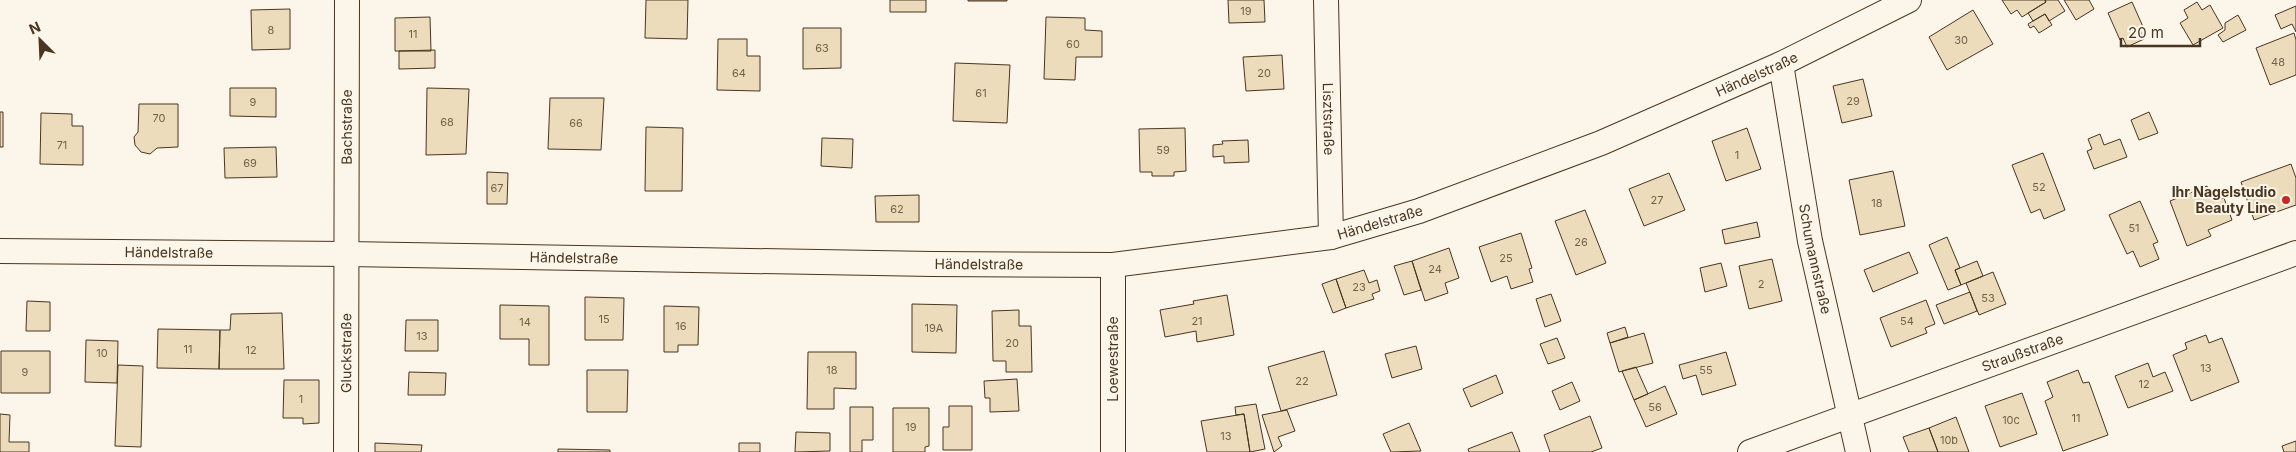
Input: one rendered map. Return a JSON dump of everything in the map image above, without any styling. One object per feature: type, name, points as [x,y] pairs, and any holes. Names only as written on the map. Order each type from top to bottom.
[{"type":"street","name":"Bachstraße","points":[[347,0],[347,254]]},
{"type":"street","name":"Lisztstraße","points":[[1326,0],[1331,237]]},
{"type":"street","name":"Händelstraße","points":[[0,251],[1113,265],[1331,237],[1419,211],[1601,143],[1781,64],[1908,0]]},
{"type":"street","name":"Schumannstraße","points":[[1781,64],[1810,241],[1858,452]]},
{"type":"street","name":"Straußstraße","points":[[1750,452],[2296,253]]},
{"type":"street","name":"Gluckstraße","points":[[346,452],[347,254]]},
{"type":"street","name":"Loewestraße","points":[[1113,265],[1113,452]]},
{"type":"building","points":[[646,0],[688,0],[687,39],[645,38]]},
{"type":"building","points":[[890,0],[926,0],[926,12],[890,12]]},
{"type":"building","points":[[1007,0],[1007,1],[968,1]]},
{"type":"building","points":[[1228,0],[1264,0],[1265,22],[1229,23]]},
{"type":"building","points":[[2002,0],[2045,0],[2046,2],[2022,17],[2017,10],[2011,14]]},
{"type":"building","points":[[2045,0],[2058,0],[2065,11],[2049,21],[2045,14],[2033,21],[2028,13],[2046,2]]},
{"type":"building","points":[[2064,0],[2089,0],[2094,9],[2076,20]]},
{"type":"building","points":[[2132,2],[2144,29],[2140,30],[2144,39],[2127,47],[2123,38],[2120,40],[2108,13]]},
{"type":"building","points":[[2197,2],[2202,10],[2210,5],[2223,28],[2193,45],[2180,23],[2188,18],[2184,10]]},
{"type":"building","points":[[2296,6],[2296,32],[2292,24],[2281,29],[2275,15]]},
{"type":"building","points":[[290,9],[290,49],[252,50],[251,10]]},
{"type":"building","points":[[1973,10],[1993,44],[1947,70],[1929,37]]},
{"type":"building","points":[[2045,14],[2052,25],[2039,33],[2034,26],[2030,28],[2028,24]]},
{"type":"building","points":[[2238,15],[2246,30],[2223,42],[2218,35],[2225,30],[2225,23]]},
{"type":"building","points":[[430,17],[431,51],[395,51],[395,18]]},
{"type":"building","points":[[1046,17],[1085,18],[1085,30],[1102,31],[1102,57],[1076,57],[1075,80],[1044,79]]},
{"type":"building","points":[[803,28],[841,28],[841,68],[803,69]]},
{"type":"building","points":[[2294,33],[2296,40],[2296,75],[2270,85],[2256,48]]},
{"type":"building","points":[[718,39],[747,39],[747,56],[760,56],[760,91],[717,90]]},
{"type":"building","points":[[435,50],[435,68],[399,69],[399,51]]},
{"type":"building","points":[[1282,55],[1284,89],[1246,91],[1243,57]]},
{"type":"building","points":[[955,63],[1010,65],[1007,123],[953,121]]},
{"type":"building","points":[[1863,79],[1872,116],[1842,123],[1833,86]]},
{"type":"building","points":[[230,88],[276,88],[276,117],[230,116]]},
{"type":"building","points":[[427,88],[469,89],[466,154],[426,155]]},
{"type":"building","points":[[550,98],[604,98],[601,150],[548,149]]},
{"type":"building","points":[[139,104],[178,104],[178,147],[157,148],[150,154],[141,152],[135,145],[134,137],[138,132]]},
{"type":"building","points":[[0,112],[3,112],[3,147],[0,147]]},
{"type":"building","points":[[2149,112],[2158,133],[2139,140],[2131,120]]},
{"type":"building","points":[[41,113],[72,114],[72,126],[83,126],[83,165],[40,164]]},
{"type":"building","points":[[646,127],[683,128],[682,191],[645,191]]},
{"type":"building","points":[[1185,128],[1186,171],[1174,172],[1174,176],[1152,176],[1152,172],[1140,172],[1139,129]]},
{"type":"building","points":[[1747,128],[1761,169],[1726,181],[1712,141]]},
{"type":"building","points":[[2100,134],[2104,145],[2120,139],[2127,157],[2094,169],[2087,151],[2092,149],[2088,139]]},
{"type":"building","points":[[822,138],[853,139],[852,168],[821,166]]},
{"type":"building","points":[[1248,140],[1249,162],[1224,163],[1224,156],[1213,157],[1213,145],[1223,144],[1222,141]]},
{"type":"building","points":[[276,147],[277,177],[225,178],[224,148]]},
{"type":"building","points":[[2043,153],[2065,210],[2044,219],[2040,209],[2031,213],[2012,165]]},
{"type":"building","points":[[2291,164],[2296,178],[2296,205],[2254,220],[2241,182]]},
{"type":"building","points":[[1893,171],[1905,226],[1860,235],[1849,180]]},
{"type":"building","points":[[487,172],[508,173],[507,204],[487,204]]},
{"type":"building","points":[[1669,173],[1685,210],[1644,226],[1629,189]]},
{"type":"building","points":[[2207,186],[2213,201],[2224,198],[2232,220],[2208,230],[2211,236],[2187,246],[2170,201]]},
{"type":"building","points":[[919,195],[919,222],[876,222],[875,196]]},
{"type":"building","points":[[2140,201],[2158,242],[2153,244],[2159,259],[2140,267],[2133,251],[2127,254],[2109,215]]},
{"type":"building","points":[[1585,210],[1606,263],[1576,275],[1555,221]]},
{"type":"building","points":[[1757,222],[1760,237],[1725,244],[1722,230]]},
{"type":"building","points":[[1521,233],[1532,268],[1529,269],[1533,282],[1511,289],[1507,276],[1491,282],[1479,247]]},
{"type":"building","points":[[1947,237],[1960,268],[1955,270],[1961,285],[1948,290],[1929,245]]},
{"type":"building","points":[[1449,248],[1459,278],[1445,283],[1448,293],[1425,301],[1412,261]]},
{"type":"building","points":[[1909,252],[1918,273],[1873,292],[1864,270]]},
{"type":"building","points":[[1772,259],[1782,301],[1749,309],[1739,266]]},
{"type":"building","points":[[1412,261],[1421,290],[1404,295],[1394,266]]},
{"type":"building","points":[[1977,261],[1983,276],[1961,285],[1955,270]]},
{"type":"building","points":[[1721,263],[1727,286],[1705,292],[1700,268]]},
{"type":"building","points":[[1364,270],[1369,283],[1377,280],[1380,291],[1372,294],[1374,299],[1346,308],[1336,279]]},
{"type":"building","points":[[1993,272],[2006,304],[1979,315],[1966,283]]},
{"type":"building","points":[[1336,279],[1346,308],[1333,313],[1322,284]]},
{"type":"building","points":[[1970,292],[1977,311],[1944,324],[1936,305]]},
{"type":"building","points":[[1551,294],[1561,321],[1545,327],[1536,299]]},
{"type":"building","points":[[1227,295],[1234,335],[1197,342],[1196,331],[1165,337],[1160,310],[1194,304],[1193,301]]},
{"type":"building","points":[[585,297],[624,298],[623,340],[585,340]]},
{"type":"building","points":[[1926,300],[1935,324],[1925,328],[1927,333],[1891,347],[1880,318]]},
{"type":"building","points":[[27,301],[50,302],[50,331],[26,331]]},
{"type":"building","points":[[912,304],[957,305],[956,353],[912,352]]},
{"type":"building","points":[[500,305],[549,306],[549,365],[529,365],[529,339],[500,339]]},
{"type":"building","points":[[664,306],[699,307],[698,345],[678,345],[678,352],[664,352]]},
{"type":"building","points":[[1019,310],[1019,326],[1031,326],[1032,372],[1006,372],[1006,361],[993,361],[992,311]]},
{"type":"building","points":[[282,313],[284,369],[219,369],[220,330],[230,330],[231,314]]},
{"type":"building","points":[[406,320],[438,320],[438,351],[405,351]]},
{"type":"building","points":[[1625,327],[1628,337],[1610,343],[1607,333]]},
{"type":"building","points":[[158,329],[220,330],[219,369],[157,368]]},
{"type":"building","points":[[1644,333],[1653,363],[1619,372],[1610,343]]},
{"type":"building","points":[[2206,335],[2209,343],[2222,338],[2239,382],[2191,401],[2173,355],[2187,349],[2185,343]]},
{"type":"building","points":[[1557,338],[1565,358],[1548,364],[1540,344]]},
{"type":"building","points":[[86,340],[118,341],[117,383],[85,382]]},
{"type":"building","points":[[1416,346],[1422,369],[1392,378],[1385,354]]},
{"type":"building","points":[[1,351],[50,351],[50,393],[1,393]]},
{"type":"building","points":[[1324,351],[1337,395],[1281,411],[1268,367]]},
{"type":"building","points":[[808,352],[856,352],[856,389],[834,388],[834,409],[807,409]]},
{"type":"building","points":[[1726,352],[1736,385],[1702,395],[1696,375],[1683,379],[1679,365]]},
{"type":"building","points":[[2148,363],[2153,377],[2165,372],[2173,391],[2128,408],[2115,376]]},
{"type":"building","points":[[118,365],[143,366],[141,447],[115,446]]},
{"type":"building","points":[[1636,367],[1648,394],[1634,400],[1622,371]]},
{"type":"building","points":[[587,370],[628,370],[627,412],[587,412]]},
{"type":"building","points":[[2078,370],[2083,383],[2089,382],[2108,435],[2063,451],[2045,401],[2053,397],[2047,382]]},
{"type":"building","points":[[409,372],[446,373],[445,395],[408,395]]},
{"type":"building","points":[[1496,375],[1503,393],[1471,407],[1463,389]]},
{"type":"building","points":[[1017,379],[1019,411],[990,412],[990,398],[985,398],[984,381]]},
{"type":"building","points":[[284,380],[319,380],[319,423],[303,424],[303,418],[283,418]]},
{"type":"building","points":[[1572,382],[1580,401],[1560,410],[1552,391]]},
{"type":"building","points":[[1665,386],[1677,414],[1646,427],[1634,400]]},
{"type":"building","points":[[2022,393],[2037,434],[2000,447],[1985,406]]},
{"type":"building","points":[[1256,404],[1265,449],[1250,452],[1244,414],[1236,415],[1235,407]]},
{"type":"building","points":[[949,406],[972,406],[972,450],[943,450],[943,427],[949,427]]},
{"type":"building","points":[[850,407],[873,407],[873,440],[862,440],[862,452],[850,452]]},
{"type":"building","points":[[893,408],[929,408],[929,446],[925,447],[925,452],[893,452]]},
{"type":"building","points":[[1287,410],[1295,431],[1278,437],[1282,446],[1274,452],[1262,415]]},
{"type":"building","points":[[0,414],[10,415],[9,442],[29,442],[29,452],[0,452]]},
{"type":"building","points":[[1244,414],[1250,452],[1207,452],[1201,421]]},
{"type":"building","points":[[1590,416],[1602,448],[1591,452],[1550,452],[1544,435]]},
{"type":"building","points":[[1956,417],[1969,452],[1938,452],[1929,428]]},
{"type":"building","points":[[1409,423],[1421,451],[1391,452],[1383,434]]},
{"type":"building","points":[[1929,428],[1938,452],[1909,452],[1903,437]]},
{"type":"building","points":[[796,432],[830,433],[830,451],[795,452]]},
{"type":"building","points":[[1512,432],[1520,452],[1469,452],[1468,449]]},
{"type":"building","points":[[2296,441],[2296,452],[2284,452],[2282,446]]},
{"type":"building","points":[[375,443],[422,445],[421,452],[375,452]]},
{"type":"building","points":[[739,443],[760,443],[760,452],[739,452]]},
{"type":"building","points":[[558,449],[610,450],[610,452],[558,452]]},
{"type":"place","name":"Ihr Nagelstudio Beauty Line","points":[[2286,200]]}]
